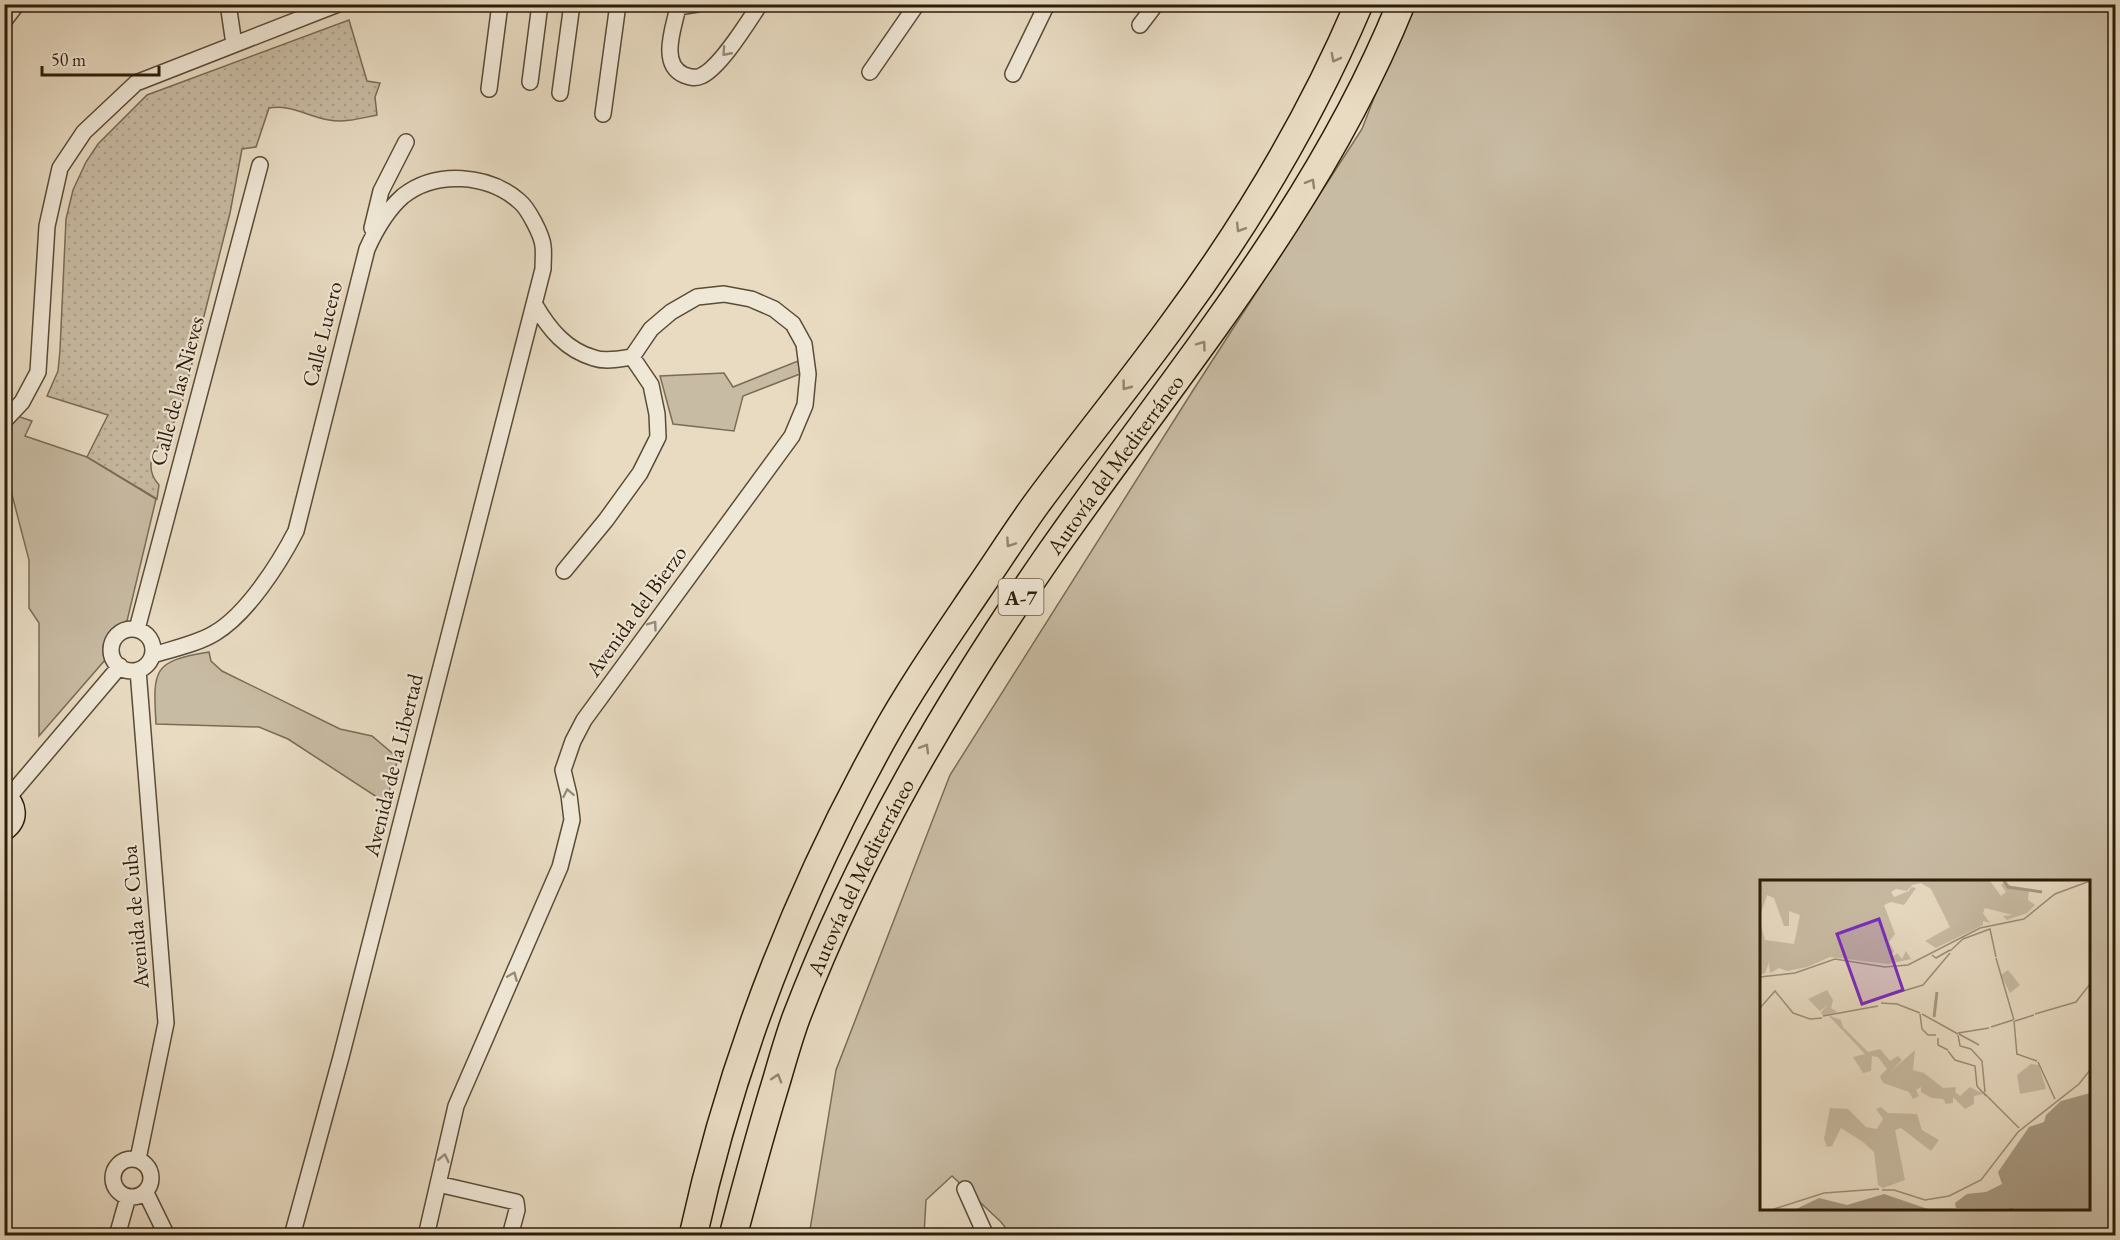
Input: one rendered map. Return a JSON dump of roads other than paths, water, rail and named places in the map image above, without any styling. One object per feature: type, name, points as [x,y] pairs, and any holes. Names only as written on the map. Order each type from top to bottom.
[{"type":"highway","name":"Autovía del Mediterráneo","points":[[693,1236],[720,1127],[742,1056],[780,955],[825,853],[882,740],[939,647],[1037,504],[1176,321],[1233,239],[1279,165],[1342,44],[1359,4]]},
{"type":"highway","name":"Autovía del Mediterráneo","points":[[733,1236],[764,1121],[795,1022],[829,936],[868,853],[911,771],[967,679],[1047,558],[1240,292],[1303,196],[1358,100],[1401,4]]},
{"type":"highway","points":[[675,1236],[700,1140],[723,1075],[752,1008],[780,955]]},
{"type":"highway","points":[[745,1236],[764,1121]]},
{"type":"street","points":[[4,21],[16,4]]},
{"type":"street","points":[[228,4],[234,44]]},
{"type":"street","points":[[4,420],[22,402],[38,372],[47,226],[60,168],[84,132],[136,83],[338,4]]},
{"type":"street","points":[[489,89],[500,4]]},
{"type":"street","points":[[530,82],[540,4]]},
{"type":"street","points":[[560,93],[572,4]]},
{"type":"street","points":[[603,114],[618,4]]},
{"type":"street","points":[[697,4],[678,7],[670,48],[671,63],[678,72],[691,78],[703,75],[729,50],[760,4]]},
{"type":"street","points":[[870,72],[917,4]]},
{"type":"street","points":[[1013,74],[1047,4]]},
{"type":"street","points":[[1140,25],[1156,4]]},
{"type":"street","points":[[367,249],[381,191],[406,142]]},
{"type":"street","name":"Calle de las Nieves","points":[[137,629],[260,165]]},
{"type":"street","name":"Calle Lucero","points":[[153,655],[214,633],[243,608],[284,555],[296,531],[367,249],[388,210],[405,195],[422,185],[443,179],[462,178],[483,182],[520,201],[543,244],[543,269],[535,305]]},
{"type":"street","name":"Avenida del Bierzo","points":[[426,1236],[456,1106],[560,867],[572,820],[563,770],[573,741],[584,720],[792,436],[805,405],[808,374],[804,344],[793,324],[774,309],[751,299],[724,294],[697,297],[671,312],[651,329],[632,357]]},
{"type":"street","points":[[535,305],[548,327],[561,340],[579,351],[595,359],[632,357],[651,385],[657,414],[658,437],[640,473],[606,520],[564,571]]},
{"type":"street","name":"Avenida de la Libertad","points":[[292,1236],[344,1046],[535,305]]},
{"type":"street","points":[[137,629],[150,638],[153,644],[153,655],[144,667],[129,670],[120,666],[112,656],[113,641],[123,631],[137,629]]},
{"type":"street","points":[[4,830],[15,815],[15,808],[6,796],[120,666]]},
{"type":"street","name":"Avenida de Cuba","points":[[138,670],[166,1023],[138,1159]]},
{"type":"street","points":[[131,1158],[148,1165],[151,1171],[150,1185],[146,1193],[128,1197],[117,1190],[112,1177],[120,1162],[131,1158]]},
{"type":"street","points":[[438,1184],[516,1202],[517,1210],[510,1236]]},
{"type":"street","points":[[965,1189],[986,1236]]},
{"type":"street","points":[[146,1193],[167,1236]]},
{"type":"street","points":[[117,1236],[128,1197]]}]
